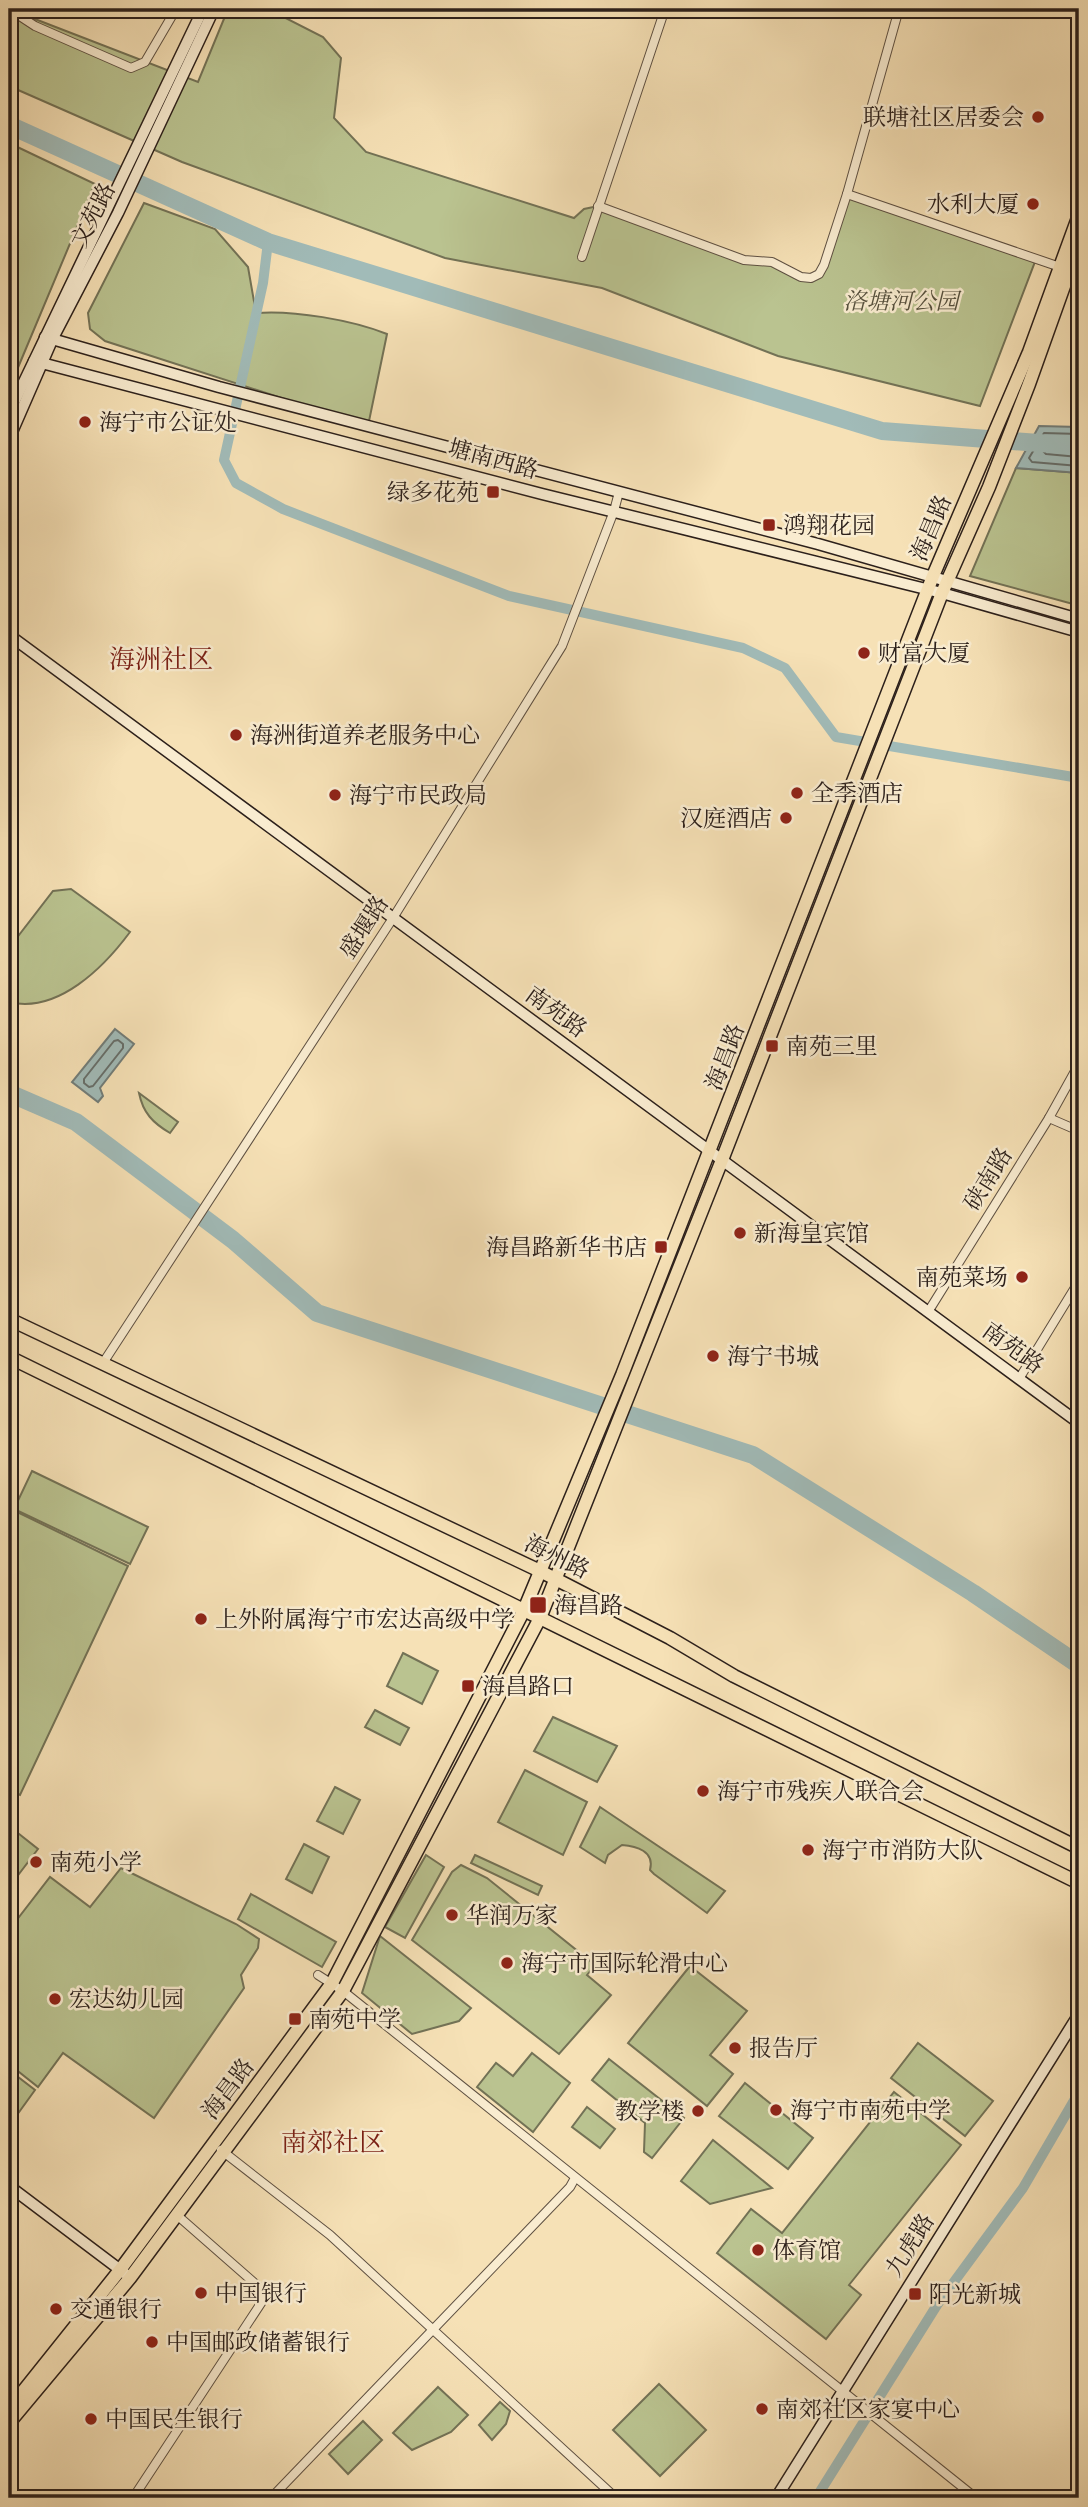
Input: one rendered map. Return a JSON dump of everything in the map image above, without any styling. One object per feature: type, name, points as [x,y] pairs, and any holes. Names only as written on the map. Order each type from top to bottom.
[{"type":"main road","name":"文苑路","points":[[112,211],[146,122],[210,9]]},
{"type":"main road","name":"文苑路","points":[[9,439],[49,338],[112,211],[159,128],[210,9]]},
{"type":"main road","name":"海昌路","points":[[338,1987],[524,1610],[595,1442],[940,588],[989,487],[1029,384],[1067,273],[1079,215]]},
{"type":"main road","name":"海昌路","points":[[940,588],[933,576],[1014,383],[1079,244]]},
{"type":"main road","name":"塘南西路","points":[[49,338],[259,398],[933,576]]},
{"type":"main road","name":"文苑路","points":[[9,413],[38,362]]},
{"type":"main road","name":"塘南西路","points":[[38,362],[614,512],[940,588]]},
{"type":"main road","points":[[940,588],[1079,619]]},
{"type":"main road","points":[[940,588],[1079,632]]},
{"type":"main road","name":"南苑路","points":[[9,635],[1079,1423]]},
{"type":"main road","name":"海昌路","points":[[9,2423],[125,2274],[338,1987],[540,1618],[722,1160],[868,765]]},
{"type":"main road","name":"海州路","points":[[9,1319],[540,1571],[670,1637],[734,1676],[1079,1848]]},
{"type":"main road","points":[[9,1357],[1079,1883]]},
{"type":"main road","name":"九虎路","points":[[776,2498],[1079,2014]]},
{"type":"main road","name":"海昌路","points":[[9,2409],[178,2216],[219,2148]]},
{"type":"main road","points":[[9,2186],[125,2274]]},
{"type":"street","points":[[9,9],[35,26],[131,68],[145,62],[176,9]]},
{"type":"street","points":[[582,257],[665,9]]},
{"type":"street","points":[[598,206],[744,260],[772,262],[801,277],[811,278],[819,274],[847,194],[899,9]]},
{"type":"street","points":[[847,194],[1067,273]]},
{"type":"street","name":"盛堰路","points":[[103,1363],[393,918],[562,646],[614,512],[619,492]]},
{"type":"street","name":"硖南路","points":[[928,1312],[1049,1118],[1079,1064]]},
{"type":"street","points":[[1049,1118],[1079,1131]]},
{"type":"street","points":[[1020,1379],[1079,1281]]},
{"type":"street","points":[[318,1975],[338,1987],[976,2498]]},
{"type":"street","points":[[219,2148],[330,2235],[616,2498]]},
{"type":"street","points":[[271,2498],[570,2187],[575,2178]]},
{"type":"street","points":[[133,2498],[267,2294],[178,2216]]},
{"type":"green space","name":"洛塘河公园","points":[[9,9],[198,82],[228,9],[268,9],[323,37],[341,58],[334,118],[366,152],[574,218],[584,209],[598,206],[744,260],[772,262],[801,277],[819,274],[847,194],[1036,259],[980,406],[778,356],[602,288],[445,258],[182,162],[9,86]]},
{"type":"green space","points":[[9,143],[95,184],[9,389]]},
{"type":"green space","points":[[144,203],[215,229],[248,267],[256,313],[323,317],[387,334],[368,426],[105,341],[90,329],[88,313]]},
{"type":"green space","points":[[1016,468],[1079,473],[1079,578],[1073,604],[970,576]]},
{"type":"green space","points":[[71,889],[130,932],[107,959],[78,985],[45,1001],[27,1004],[9,1002],[9,948],[53,891]]},
{"type":"green space","points":[[139,1093],[178,1122],[170,1133],[150,1117]]},
{"type":"green space","points":[[32,1471],[148,1527],[130,1564],[14,1509]]},
{"type":"green space","points":[[9,1508],[128,1566],[20,1795],[9,1790]]},
{"type":"green space","points":[[403,1653],[438,1671],[422,1704],[387,1686]]},
{"type":"green space","points":[[375,1710],[409,1728],[400,1745],[365,1727]]},
{"type":"green space","points":[[553,1717],[617,1746],[597,1782],[534,1751]]},
{"type":"green space","points":[[525,1770],[587,1802],[563,1855],[498,1822]]},
{"type":"green space","points":[[335,1787],[360,1800],[343,1834],[317,1821]]},
{"type":"green space","points":[[600,1807],[725,1891],[707,1913],[654,1874],[650,1870],[650,1858],[643,1851],[622,1845],[608,1855],[605,1863],[580,1847]]},
{"type":"green space","points":[[9,1826],[38,1849],[9,1887]]},
{"type":"green space","points":[[304,1844],[329,1857],[312,1893],[286,1879]]},
{"type":"green space","points":[[426,1855],[444,1867],[405,1938],[385,1927]]},
{"type":"green space","points":[[475,1855],[542,1886],[538,1895],[471,1863]]},
{"type":"green space","name":"海宁市国际轮滑中心","points":[[461,1865],[487,1878],[595,1965],[587,1975],[611,1995],[559,2054],[412,1940],[452,1872]]},
{"type":"green space","points":[[121,1868],[236,1924],[259,1939],[258,1948],[241,1975],[244,1988],[154,2118],[63,2053],[38,2087],[9,2064],[9,1930],[50,1877],[90,1907]]},
{"type":"green space","points":[[251,1894],[336,1942],[322,1967],[238,1919]]},
{"type":"green space","points":[[380,1936],[471,2008],[459,2021],[412,2034],[362,1993]]},
{"type":"green space","points":[[690,1966],[747,2011],[710,2055],[733,2074],[707,2106],[628,2043]]},
{"type":"green space","points":[[918,2043],[993,2101],[965,2136],[891,2078]]},
{"type":"green space","points":[[532,2053],[570,2083],[533,2132],[477,2087],[496,2063],[513,2076]]},
{"type":"green space","points":[[609,2059],[684,2118],[652,2158],[644,2152],[645,2123],[592,2080]]},
{"type":"green space","points":[[9,2070],[35,2090],[9,2126]]},
{"type":"green space","points":[[745,2083],[813,2138],[788,2169],[719,2116]]},
{"type":"green space","points":[[894,2092],[961,2145],[849,2285],[861,2295],[826,2339],[717,2253],[751,2209],[782,2233]]},
{"type":"green space","points":[[587,2107],[615,2129],[600,2148],[572,2127]]},
{"type":"green space","points":[[713,2140],[772,2188],[710,2204],[681,2181]]},
{"type":"green space","points":[[659,2384],[706,2430],[660,2476],[613,2430]]},
{"type":"green space","points":[[438,2387],[468,2415],[451,2432],[412,2450],[393,2433]]},
{"type":"green space","points":[[500,2402],[510,2411],[506,2424],[492,2440],[479,2425]]},
{"type":"green space","points":[[363,2421],[382,2440],[348,2474],[329,2454]]},
{"type":"water","points":[[1039,426],[1079,427],[1079,473],[1016,468]]},
{"type":"water","points":[[115,1029],[134,1044],[100,1088],[103,1096],[98,1102],[72,1082]]},
{"type":"waterway","points":[[1073,116],[1076,84],[1076,9]]},
{"type":"waterway","points":[[9,125],[268,242],[882,431],[1079,446]]},
{"type":"waterway","points":[[268,242],[263,283],[224,460],[236,483],[283,509],[509,596],[743,648],[785,668],[836,737],[1079,778]]},
{"type":"waterway","points":[[9,1093],[76,1122],[233,1240],[317,1313],[753,1455],[973,1593],[1079,1665]]},
{"type":"waterway","points":[[816,2498],[937,2305],[1023,2188],[1079,2092]]},
{"type":"place","name":"联塘社区居委会","points":[[1038,117]]},
{"type":"place","name":"水利大厦","points":[[1033,204]]},
{"type":"place","name":"海宁市公证处","points":[[85,422]]},
{"type":"place","name":"绿多花苑","points":[[493,492]]},
{"type":"place","name":"鸿翔花园","points":[[769,525]]},
{"type":"place","name":"财富大厦","points":[[864,653]]},
{"type":"place","name":"海洲街道养老服务中心","points":[[236,735]]},
{"type":"place","name":"全季酒店","points":[[797,793]]},
{"type":"place","name":"海宁市民政局","points":[[335,795]]},
{"type":"place","name":"汉庭酒店","points":[[786,818]]},
{"type":"place","name":"南苑三里","points":[[772,1046]]},
{"type":"place","name":"新海皇宾馆","points":[[740,1233]]},
{"type":"place","name":"海昌路新华书店","points":[[661,1247]]},
{"type":"place","name":"南苑菜场","points":[[1022,1277]]},
{"type":"place","name":"海宁书城","points":[[713,1356]]},
{"type":"place","name":"海昌路","points":[[538,1605]]},
{"type":"place","name":"上外附属海宁市宏达高级中学","points":[[201,1619]]},
{"type":"place","name":"海昌路口","points":[[468,1686]]},
{"type":"place","name":"海宁市残疾人联合会","points":[[703,1791]]},
{"type":"place","name":"海宁市消防大队","points":[[808,1850]]},
{"type":"place","name":"南苑小学","points":[[36,1862]]},
{"type":"place","name":"华润万家","points":[[452,1915]]},
{"type":"place","name":"海宁市国际轮滑中心","points":[[507,1963]]},
{"type":"place","name":"宏达幼儿园","points":[[55,1999]]},
{"type":"place","name":"南苑中学","points":[[295,2019]]},
{"type":"place","name":"报告厅","points":[[735,2048]]},
{"type":"place","name":"海宁市南苑中学","points":[[776,2110]]},
{"type":"place","name":"教学楼","points":[[698,2111]]},
{"type":"place","name":"体育馆","points":[[758,2250]]},
{"type":"place","name":"中国银行","points":[[201,2293]]},
{"type":"place","name":"阳光新城","points":[[915,2294]]},
{"type":"place","name":"交通银行","points":[[56,2309]]},
{"type":"place","name":"中国邮政储蓄银行","points":[[152,2342]]},
{"type":"place","name":"南郊社区家宴中心","points":[[762,2409]]},
{"type":"place","name":"中国民生银行","points":[[91,2419]]},
{"type":"district","name":"海洲社区","points":[[161,659]]},
{"type":"district","name":"南郊社区","points":[[333,2142]]}]
